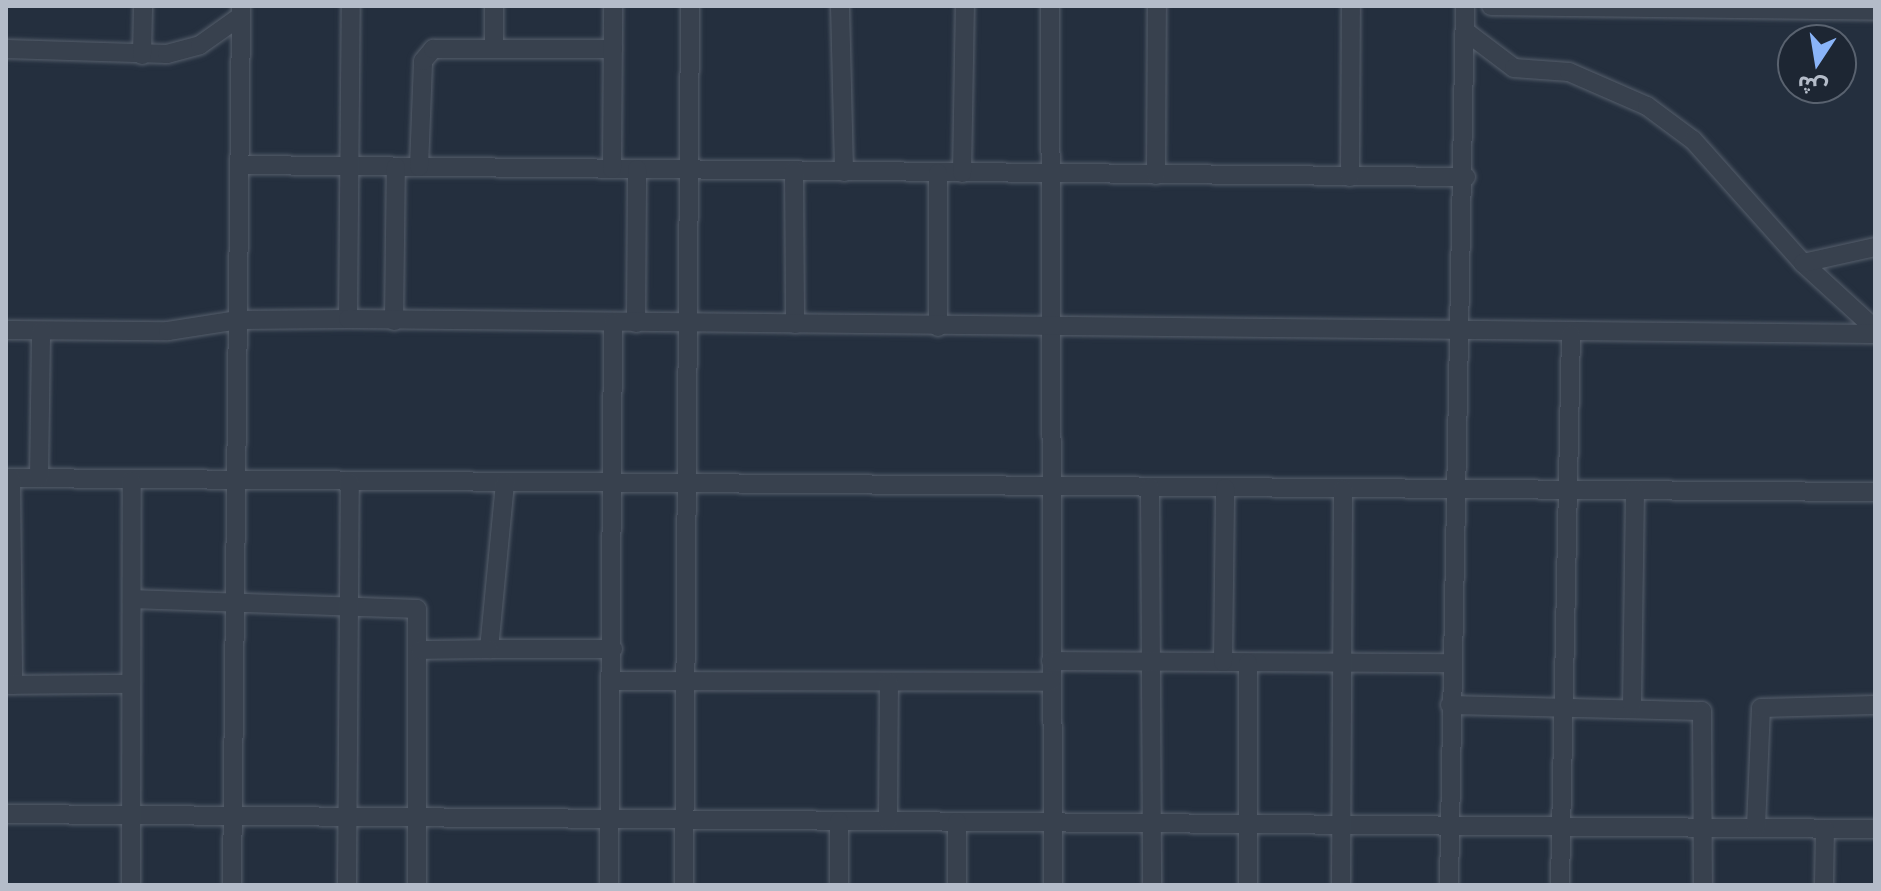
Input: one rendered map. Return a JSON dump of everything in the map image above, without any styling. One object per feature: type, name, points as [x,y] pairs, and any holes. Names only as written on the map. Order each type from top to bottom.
[{"type":"street","points":[[142,55],[143,6]]},
{"type":"street","points":[[348,319],[351,6]]},
{"type":"street","points":[[494,6],[494,49]]},
{"type":"street","points":[[612,169],[613,6]]},
{"type":"street","points":[[684,885],[690,6]]},
{"type":"street","points":[[840,6],[844,172]]},
{"type":"street","points":[[962,173],[965,6]]},
{"type":"street","points":[[1050,6],[1048,327],[1053,885]]},
{"type":"street","points":[[1156,175],[1157,6]]},
{"type":"street","points":[[1350,177],[1351,6]]},
{"type":"street","points":[[1449,885],[1451,663],[1464,329],[1465,6]]},
{"type":"street","points":[[1491,6],[1853,8],[1875,11]]},
{"type":"street","points":[[6,49],[142,55],[200,45],[241,11]]},
{"type":"street","points":[[232,885],[241,11]]},
{"type":"street","points":[[1465,31],[1514,68],[1569,72],[1647,106],[1693,140],[1803,263],[1875,331]]},
{"type":"street","points":[[419,167],[427,54],[494,49],[613,49]]},
{"type":"street","points":[[239,165],[1466,177]]},
{"type":"street","points":[[394,321],[396,167]]},
{"type":"street","points":[[636,323],[637,169]]},
{"type":"street","points":[[794,170],[795,324]]},
{"type":"street","points":[[938,173],[938,327]]},
{"type":"street","points":[[1803,263],[1875,247]]},
{"type":"street","points":[[6,330],[168,331],[238,320],[348,319],[938,327],[1464,329],[1571,334],[1875,331]]},
{"type":"street","points":[[609,885],[615,484],[613,323]]},
{"type":"street","points":[[39,478],[41,331]]},
{"type":"street","points":[[1560,885],[1561,706],[1571,334]]},
{"type":"street","points":[[131,684],[9,685],[9,478],[1875,492]]},
{"type":"street","points":[[131,885],[132,481]]},
{"type":"street","points":[[347,885],[350,482]]},
{"type":"street","points":[[489,649],[505,483]]},
{"type":"street","points":[[1150,487],[1152,885]]},
{"type":"street","points":[[1223,662],[1225,488]]},
{"type":"street","points":[[1341,885],[1343,489]]},
{"type":"street","points":[[1632,705],[1635,490]]},
{"type":"street","points":[[132,599],[412,606],[421,615],[417,885]]},
{"type":"street","points":[[420,650],[613,649]]},
{"type":"street","points":[[1051,661],[1451,663]]},
{"type":"street","points":[[1248,663],[1248,885]]},
{"type":"street","points":[[612,681],[1051,682]]},
{"type":"street","points":[[888,821],[889,682]]},
{"type":"street","points":[[1450,705],[1689,706],[1707,719],[1703,885]]},
{"type":"street","points":[[1756,827],[1761,708],[1875,705]]},
{"type":"street","points":[[6,814],[1875,829]]},
{"type":"street","points":[[839,821],[839,885]]},
{"type":"street","points":[[957,822],[957,885]]},
{"type":"street","points":[[1824,885],[1825,829]]}]
